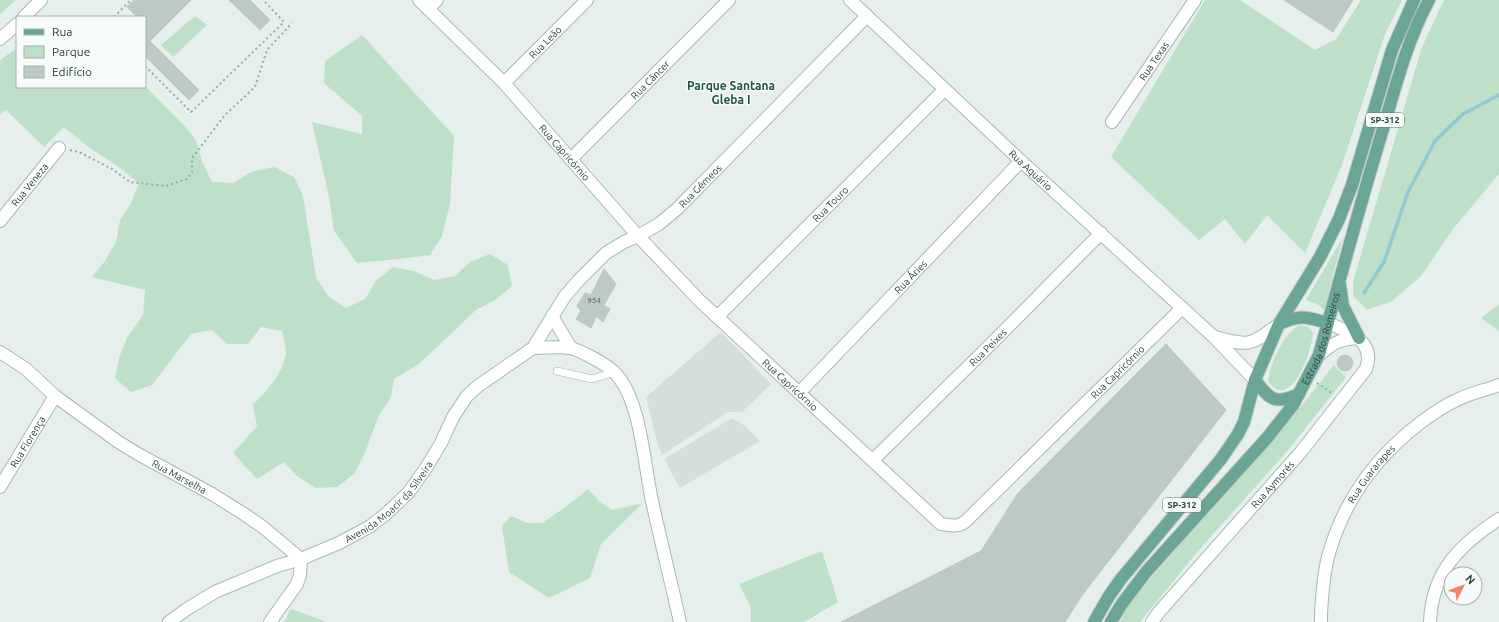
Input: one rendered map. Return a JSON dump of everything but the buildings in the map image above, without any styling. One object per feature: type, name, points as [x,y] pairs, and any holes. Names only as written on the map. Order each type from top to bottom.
[{"type":"main road","name":"SP-312","points":[[1094,622],[1121,579],[1230,447],[1244,422],[1255,380],[1279,324],[1320,257],[1339,219],[1352,185],[1392,50],[1414,0]]},
{"type":"main road","name":"Estrada dos Romeiros","points":[[1111,622],[1121,604],[1146,572],[1199,512],[1254,454],[1292,405],[1308,377],[1319,355],[1364,189],[1405,55],[1417,24],[1429,0]]},
{"type":"main road","points":[[1339,281],[1343,306],[1359,338]]},
{"type":"main road","points":[[1279,324],[1294,317],[1303,317],[1328,323]]},
{"type":"main road","points":[[1255,380],[1270,397],[1276,400],[1286,400],[1298,394]]},
{"type":"street","points":[[25,16],[41,0]]},
{"type":"street","name":"Rua Capricórnio","points":[[419,0],[504,84],[638,236],[687,289],[941,524],[955,526],[962,524],[1182,308]]},
{"type":"street","points":[[428,9],[437,0]]},
{"type":"street","name":"Rua Leão","points":[[504,84],[587,0]]},
{"type":"street","name":"Rua Câncer","points":[[571,159],[729,0]]},
{"type":"street","name":"Rua Texas","points":[[1112,122],[1195,0]]},
{"type":"street","name":"Rua Aquário","points":[[853,1],[866,16],[944,90],[1214,337],[1255,380]]},
{"type":"street","name":"Rua Gêmeos","points":[[533,348],[552,316],[570,291],[593,265],[613,248],[659,224],[677,209],[866,16]]},
{"type":"street","points":[[0,39],[16,25]]},
{"type":"street","name":"Rua Touro","points":[[718,318],[944,90]]},
{"type":"street","name":"Rua Veneza","points":[[0,221],[59,148]]},
{"type":"street","name":"Rua Áries","points":[[800,393],[1021,161]]},
{"type":"street","name":"Rua Peixes","points":[[873,460],[986,350],[1101,233]]},
{"type":"street","points":[[552,316],[571,348]]},
{"type":"street","points":[[1328,323],[1359,338]]},
{"type":"street","points":[[1214,337],[1244,344],[1253,342],[1279,324]]},
{"type":"street","points":[[1319,355],[1330,346],[1341,340],[1359,338]]},
{"type":"street","name":"Rua Aymorés","points":[[1152,622],[1300,453],[1362,374],[1368,363],[1368,354],[1359,338]]},
{"type":"street","points":[[533,348],[571,348],[607,366],[615,372],[623,383],[636,416],[652,500],[680,622]]},
{"type":"street","name":"Avenida Moacir da Silveira","points":[[169,622],[215,592],[277,566],[301,559],[339,543],[369,527],[398,504],[409,492],[426,468],[441,443],[453,417],[468,396],[478,386],[533,348]]},
{"type":"street","name":"Rua Marselha","points":[[0,352],[26,369],[55,396],[128,447],[212,494],[244,514],[264,528],[301,559]]},
{"type":"street","name":"Rua Guararapes","points":[[1322,622],[1324,581],[1329,550],[1345,513],[1359,486],[1376,464],[1392,447],[1432,414],[1458,399],[1499,385]]},
{"type":"street","name":"Rua Florença","points":[[0,487],[55,396]]},
{"type":"street","points":[[1430,622],[1434,592],[1441,575],[1454,556],[1466,543],[1499,519]]},
{"type":"street","points":[[270,622],[297,584],[300,575],[301,559]]},
{"type":"lane","points":[[557,371],[592,379],[615,372]]},
{"type":"path","points":[[115,16],[131,0]]},
{"type":"path","points":[[146,67],[191,112],[284,22],[263,0]]},
{"type":"path","points":[[59,148],[80,153],[112,169],[130,182],[166,186],[187,179],[192,172],[192,158],[225,115],[255,87],[267,50],[292,23]]},
{"type":"path","points":[[1308,377],[1342,400]]},
{"type":"shaded area","points":[[721,332],[771,384],[742,412],[728,412],[662,455],[657,442],[646,397]]},
{"type":"shaded area","points":[[732,418],[745,426],[760,441],[680,488],[664,459]]},
{"type":"green space","points":[[0,0],[16,0],[0,14]]},
{"type":"green space","points":[[1205,0],[1240,0],[1315,50],[1336,39],[1361,0],[1402,0],[1385,34],[1342,165],[1305,253],[1267,215],[1245,244],[1225,219],[1199,240],[1111,157]]},
{"type":"green space","points":[[1444,0],[1499,0],[1499,174],[1453,229],[1421,276],[1392,301],[1367,310],[1353,296],[1353,282],[1422,47]]},
{"type":"green space","points":[[195,16],[207,25],[173,57],[161,45]]},
{"type":"green space","points":[[362,35],[454,136],[450,204],[442,236],[430,255],[357,263],[334,231],[329,197],[312,122],[362,134],[362,116],[324,83],[325,61]]},
{"type":"green space","points":[[16,49],[16,88],[146,87],[182,123],[196,140],[202,161],[212,182],[233,183],[253,171],[275,167],[294,177],[303,196],[316,277],[328,296],[346,308],[365,299],[376,281],[393,267],[414,271],[434,280],[455,276],[470,262],[490,254],[508,265],[512,286],[495,300],[476,310],[419,364],[394,379],[391,397],[379,415],[364,455],[354,474],[337,487],[316,488],[298,477],[284,462],[257,479],[233,453],[257,426],[253,405],[274,381],[282,367],[286,352],[282,331],[261,327],[248,344],[227,344],[212,330],[191,334],[152,385],[131,392],[115,378],[119,358],[127,338],[143,315],[145,290],[92,277],[105,261],[116,242],[120,220],[131,203],[139,183],[116,165],[91,149],[64,127],[44,147],[6,110],[0,114],[0,60]]},
{"type":"green space","points":[[1343,237],[1324,310],[1319,305],[1306,300]]},
{"type":"green space","points":[[1499,304],[1499,331],[1481,318]]},
{"type":"green space","points":[[1299,325],[1308,327],[1313,332],[1305,364],[1292,384],[1284,390],[1276,389],[1268,381],[1269,373],[1278,350],[1283,342]]},
{"type":"green space","points":[[1334,365],[1346,377],[1290,448],[1199,550],[1140,622],[1120,622],[1127,605],[1290,420]]},
{"type":"green space","points":[[588,489],[600,502],[612,510],[643,503],[601,544],[590,578],[549,598],[509,572],[502,526],[511,516],[527,523],[542,523]]},
{"type":"green space","points":[[822,551],[838,602],[804,622],[751,622],[751,608],[739,584]]},
{"type":"green space","points":[[291,609],[327,622],[284,622]]},
{"type":"waterway","points":[[1364,293],[1384,262],[1408,192],[1435,141],[1463,114],[1499,95]]},
{"type":"district","name":"Parque Santana Gleba I","points":[[731,92]]}]
